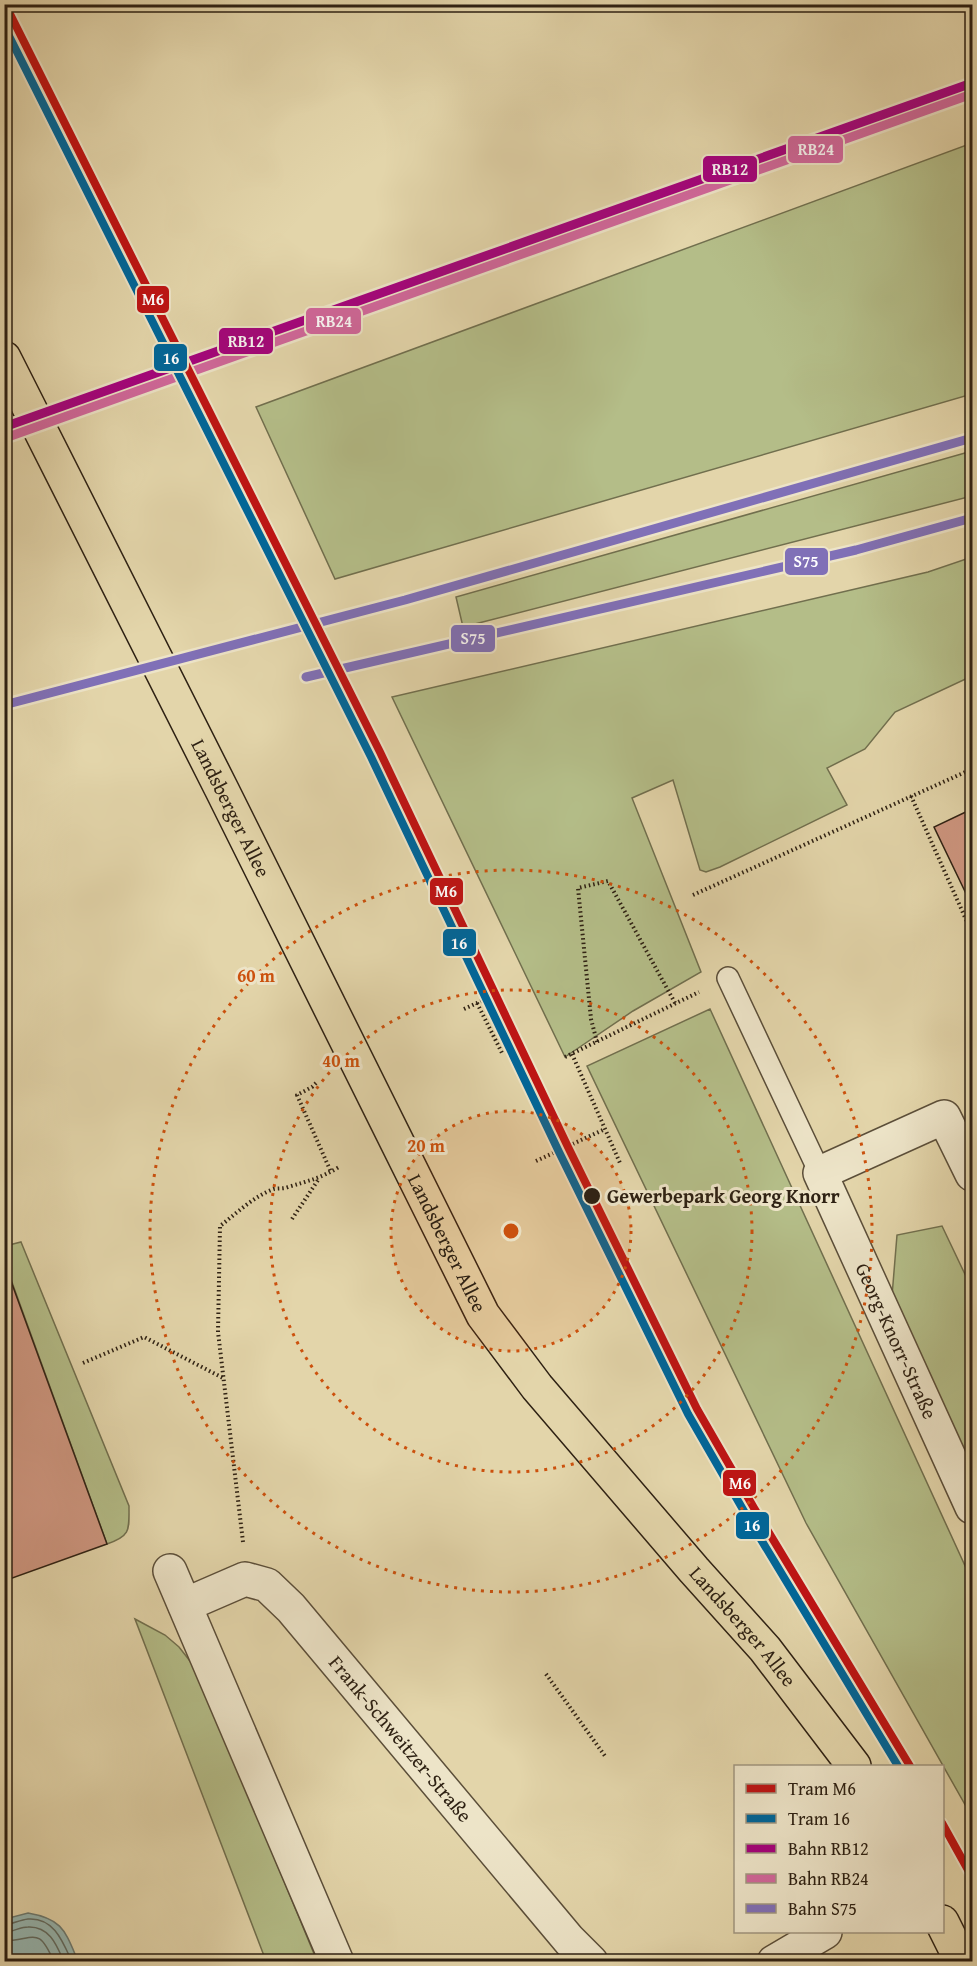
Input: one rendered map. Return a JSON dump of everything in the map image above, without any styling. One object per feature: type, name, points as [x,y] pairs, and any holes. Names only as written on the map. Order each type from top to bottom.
[{"type":"main road","name":"Landsberger Allee","points":[[4,358],[483,1315],[537,1387],[694,1570],[765,1648],[853,1765]]},
{"type":"main road","points":[[944,1926],[962,1962]]},
{"type":"street","points":[[820,1173],[944,1117],[972,1174]]},
{"type":"street","name":"Georg-Knorr-Straße","points":[[820,1173],[972,1507]]},
{"type":"street","points":[[170,1571],[337,1962]]},
{"type":"street","points":[[185,1605],[245,1579]]},
{"type":"street","name":"Frank-Schweitzer-Straße","points":[[245,1579],[267,1585],[291,1608],[569,1940],[591,1962]]},
{"type":"street","points":[[774,1962],[823,1933]]},
{"type":"lane","name":"Georg-Knorr-Straße","points":[[728,978],[820,1173]]},
{"type":"path","points":[[693,895],[972,769]]},
{"type":"path","points":[[911,796],[972,933]]},
{"type":"path","points":[[565,1057],[597,1042],[675,1003],[608,881],[578,888],[591,1019],[597,1042]]},
{"type":"path","points":[[464,1009],[486,999]]},
{"type":"path","points":[[477,1003],[503,1055]]},
{"type":"path","points":[[572,1054],[620,1164]]},
{"type":"path","points":[[316,1083],[297,1095],[331,1172]]},
{"type":"path","points":[[536,1161],[605,1130]]},
{"type":"path","points":[[245,1579],[243,1543],[218,1332],[220,1226],[251,1202],[275,1189],[318,1179],[339,1167]]},
{"type":"path","points":[[292,1219],[318,1179]]},
{"type":"path","points":[[83,1363],[144,1337],[224,1378]]},
{"type":"path","points":[[546,1674],[605,1756]]},
{"type":"green space","points":[[972,143],[972,394],[335,579],[256,407]]},
{"type":"green space","points":[[972,451],[972,496],[463,627],[456,597]]},
{"type":"green space","points":[[972,557],[972,676],[895,712],[865,749],[827,768],[847,805],[706,872],[700,870],[673,780],[632,798],[701,972],[633,1011],[565,1057],[392,697],[928,572]]},
{"type":"green space","points":[[710,1009],[972,1581],[972,1817],[806,1523],[587,1066]]},
{"type":"green space","points":[[942,1226],[972,1289],[972,1471],[892,1296],[897,1235]]},
{"type":"green space","points":[[21,1242],[129,1506],[129,1521],[125,1535],[107,1544],[5,1263],[5,1246]]},
{"type":"green space","points":[[135,1619],[165,1635],[179,1647],[197,1670],[317,1961],[266,1961]]},
{"type":"water","points":[[28,1913],[56,1923],[66,1934],[78,1961],[5,1961],[5,1919]]},
{"type":"building","points":[[972,809],[972,906],[934,827]]},
{"type":"building","points":[[8,1273],[107,1544],[4,1581],[4,1274]]},
{"type":"tram line","name":"M6","points":[[5,4],[380,752],[568,1147],[697,1409],[909,1765]]},
{"type":"tram line","name":"16","points":[[4,26],[371,757],[559,1152],[688,1414],[897,1765]]},
{"type":"tram line","name":"M6","points":[[944,1827],[972,1877]]},
{"type":"rail line","name":"RB12","points":[[4,427],[972,83]]},
{"type":"rail line","name":"RB24","points":[[8,437],[972,94]]},
{"type":"rail line","name":"S75","points":[[4,705],[405,600],[972,438]]},
{"type":"rail line","name":"S75","points":[[306,677],[856,550],[972,518]]},
{"type":"place","name":"Gewerbepark Georg Knorr","points":[[592,1196]]}]
